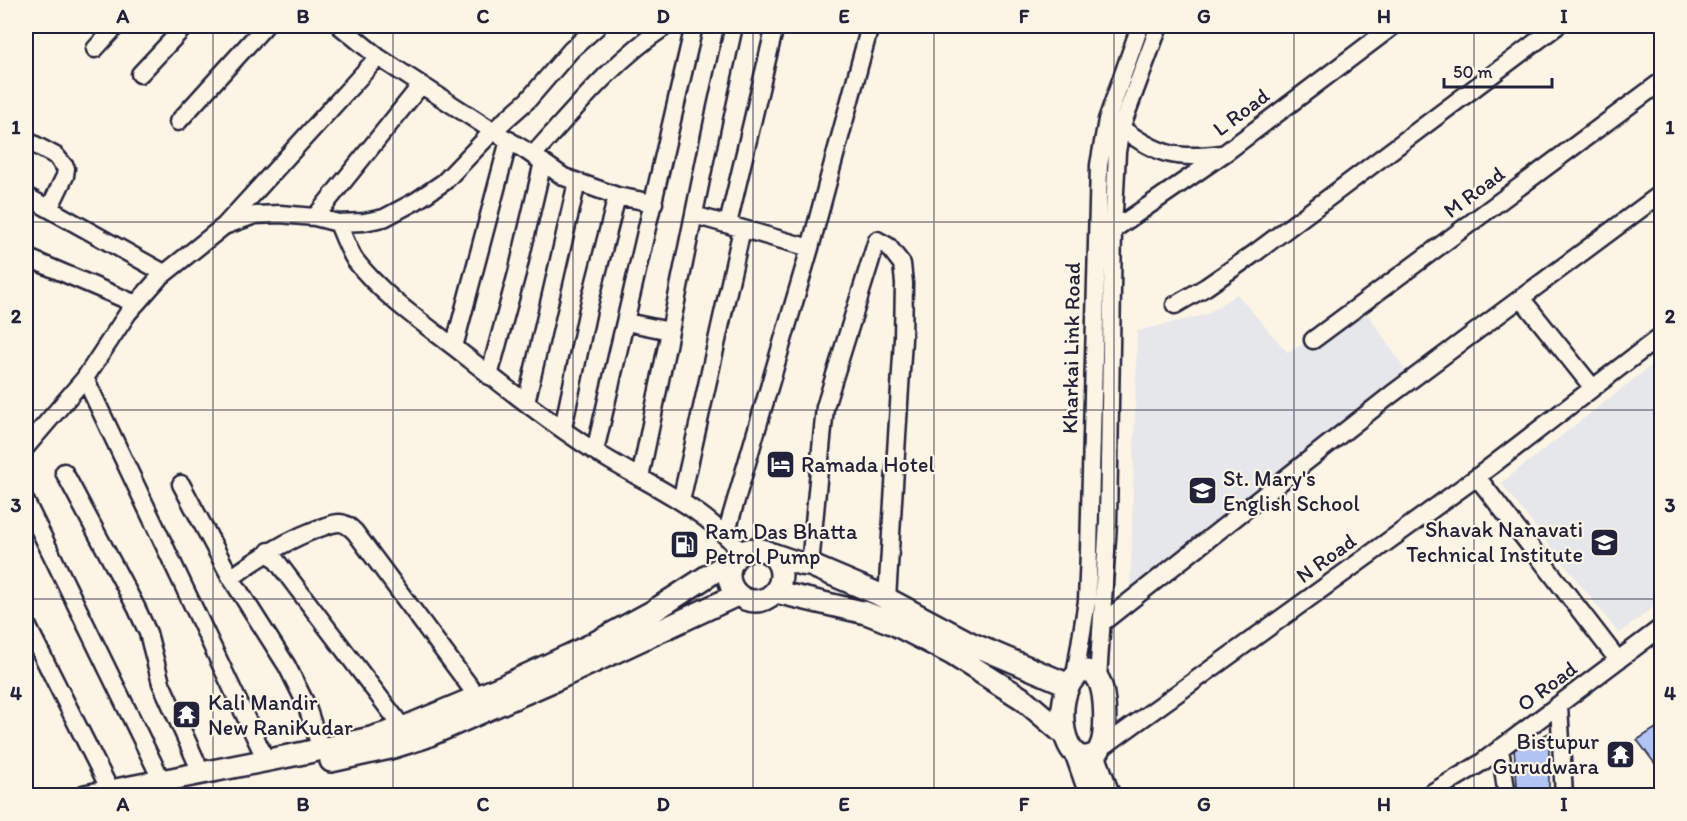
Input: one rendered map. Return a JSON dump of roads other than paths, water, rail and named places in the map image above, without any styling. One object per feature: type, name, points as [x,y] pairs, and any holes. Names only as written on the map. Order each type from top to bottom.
[{"type":"main road","points":[[157,787],[201,772],[321,749],[403,728],[511,682],[627,627],[751,548],[762,549],[801,564],[810,565],[887,598],[972,644],[1072,681]]},
{"type":"main road","points":[[737,555],[729,568],[728,578],[731,587],[737,595],[757,602],[767,599],[776,592],[782,579],[780,565],[772,554]]},
{"type":"main road","points":[[776,592],[867,613],[894,624],[952,654],[1023,699],[1064,734]]},
{"type":"main road","points":[[85,795],[307,766],[370,753],[425,737],[557,679],[737,595]]},
{"type":"main road","points":[[1091,795],[1090,753],[1104,714],[1104,700],[1098,679],[1087,671],[1082,672],[1072,681],[1063,702],[1064,734],[1070,746],[1090,753],[1109,795]]},
{"type":"street","points":[[95,49],[116,26]]},
{"type":"street","points":[[140,74],[184,26]]},
{"type":"street","points":[[178,122],[265,26]]},
{"type":"street","points":[[340,26],[378,57],[564,177],[617,196],[654,203]]},
{"type":"street","points":[[224,226],[255,215],[280,214],[315,217],[338,223],[364,222],[384,218],[416,201],[444,182],[493,131],[528,100],[571,50],[598,26]]},
{"type":"street","points":[[489,376],[517,273],[538,159],[615,66],[645,39],[666,26]]},
{"type":"street","points":[[595,451],[694,26]]},
{"type":"street","points":[[640,478],[734,26]]},
{"type":"street","points":[[681,501],[775,26]]},
{"type":"street","points":[[726,534],[810,248],[870,26]]},
{"type":"street","name":"Kharkai Link Road","points":[[1072,681],[1087,601],[1099,165],[1107,120],[1140,26]]},
{"type":"street","points":[[1098,679],[1108,522],[1115,174],[1121,128],[1159,26]]},
{"type":"street","name":"L Road","points":[[1113,230],[1225,153],[1393,26]]},
{"type":"street","points":[[1175,305],[1206,287],[1255,253],[1557,26]]},
{"type":"street","points":[[28,439],[85,378],[136,304],[164,273],[224,226],[378,57]]},
{"type":"street","name":"M Road","points":[[1313,340],[1662,81]]},
{"type":"street","points":[[315,217],[421,85]]},
{"type":"street","points":[[1121,128],[1147,146],[1171,155],[1194,158],[1225,153]]},
{"type":"street","points":[[26,140],[56,156],[66,168],[65,176],[49,209]]},
{"type":"street","points":[[454,347],[509,141]]},
{"type":"street","points":[[526,403],[577,182]]},
{"type":"street","points":[[1102,623],[1392,394],[1662,193]]},
{"type":"street","points":[[26,196],[164,273]]},
{"type":"street","points":[[562,428],[588,309],[617,196]]},
{"type":"street","points":[[694,215],[810,248]]},
{"type":"street","points":[[338,223],[354,258],[377,286],[526,403],[595,451],[705,516],[726,534],[737,555]]},
{"type":"street","points":[[810,565],[825,407],[877,240],[888,246],[902,264],[904,284],[903,339],[887,598]]},
{"type":"street","points":[[26,257],[136,304]]},
{"type":"street","points":[[1521,298],[1593,388]]},
{"type":"street","points":[[626,322],[670,331]]},
{"type":"street","name":"N Road","points":[[1090,753],[1477,477],[1662,335]]},
{"type":"street","points":[[85,378],[266,760]]},
{"type":"street","points":[[64,472],[148,633],[161,683],[201,772]]},
{"type":"street","points":[[1477,477],[1618,660]]},
{"type":"street","points":[[182,484],[231,578],[287,666],[306,704],[321,749]]},
{"type":"street","points":[[26,502],[157,787]]},
{"type":"street","points":[[231,578],[269,551],[298,536],[330,525],[340,523],[347,525],[355,532],[477,696]]},
{"type":"street","points":[[269,551],[403,728]]},
{"type":"street","points":[[26,623],[110,790]]},
{"type":"street","name":"O Road","points":[[1426,795],[1481,763],[1662,627]]},
{"type":"street","points":[[1559,705],[1564,795]]},
{"type":"street","points":[[1500,748],[1507,795]]},
{"type":"place","name":"Ramada Hotel","points":[[780,464]]},
{"type":"place","name":"St. Mary's English School","points":[[1202,491]]},
{"type":"place","name":"Shavak Nanavati Technical Institute","points":[[1604,542]]},
{"type":"place","name":"Ram Das Bhatta Petrol Pump","points":[[684,544]]},
{"type":"place","name":"Kali Mandir New RaniKudar","points":[[187,715]]},
{"type":"place","name":"Bistupur Gurudwara","points":[[1620,754]]}]
